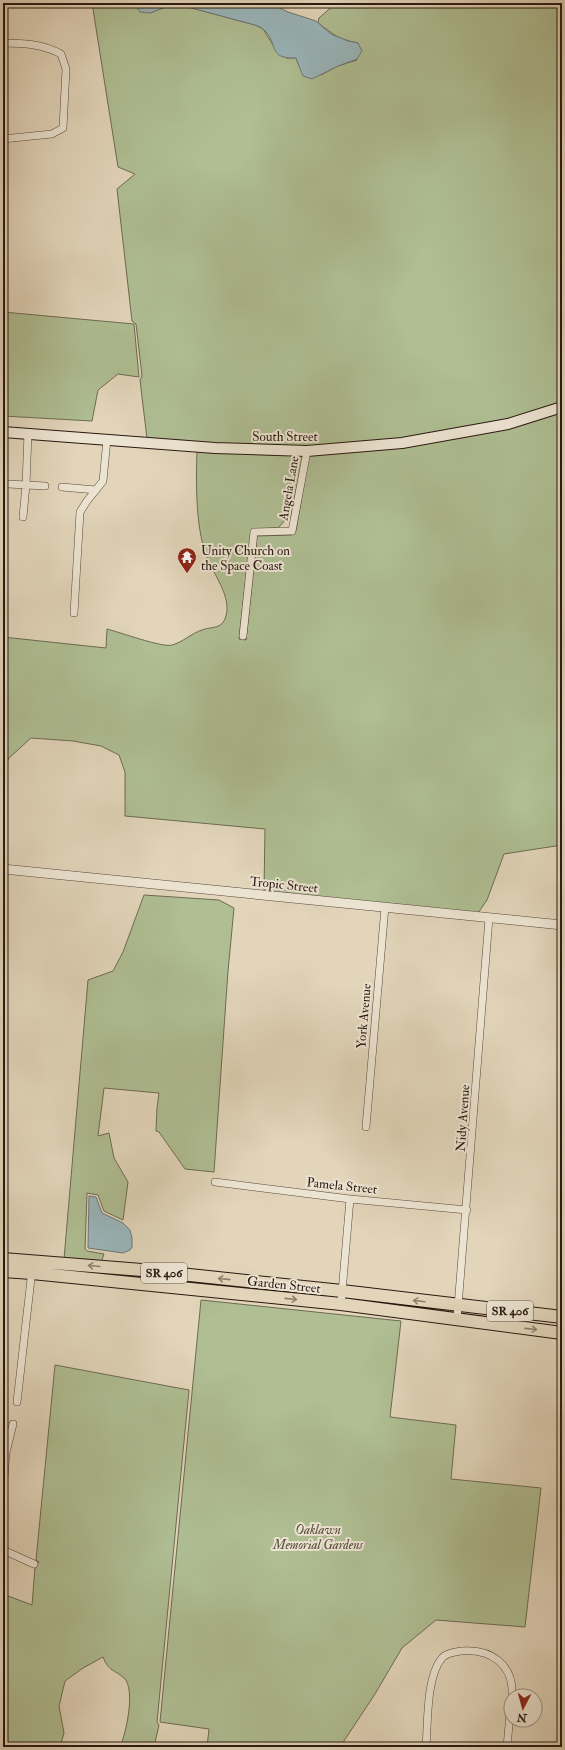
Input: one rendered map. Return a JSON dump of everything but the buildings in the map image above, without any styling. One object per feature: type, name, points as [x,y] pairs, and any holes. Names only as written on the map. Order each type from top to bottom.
[{"type":"main road","name":"South Street","points":[[3,432],[215,448],[307,451],[402,443],[508,424],[562,407]]},
{"type":"main road","name":"Garden Street","points":[[3,1258],[142,1270],[342,1291],[562,1317]]},
{"type":"main road","name":"Garden Street","points":[[3,1271],[341,1304],[562,1332]]},
{"type":"street","points":[[3,43],[17,43],[50,48],[61,54],[66,69],[63,128],[52,134],[3,139]]},
{"type":"street","points":[[23,517],[28,433]]},
{"type":"street","points":[[74,613],[80,512],[103,482],[107,439]]},
{"type":"street","name":"Angela Lane","points":[[243,636],[254,532],[292,531],[307,451]]},
{"type":"street","points":[[8,484],[45,486]]},
{"type":"street","points":[[62,488],[96,490]]},
{"type":"street","name":"Tropic Street","points":[[3,869],[562,925]]},
{"type":"street","name":"York Avenue","points":[[366,1127],[385,907]]},
{"type":"street","name":"Nidy Avenue","points":[[457,1319],[467,1210],[489,918]]},
{"type":"street","name":"Pamela Street","points":[[215,1182],[350,1199],[467,1210]]},
{"type":"street","points":[[341,1304],[350,1199]]},
{"type":"street","points":[[17,1402],[34,1260]]},
{"type":"street","points":[[140,1284],[142,1270]]},
{"type":"street","points":[[261,1296],[262,1283]]},
{"type":"street","points":[[396,1312],[398,1298]]},
{"type":"street","points":[[3,1491],[5,1453],[14,1424]]},
{"type":"street","points":[[3,1550],[34,1564]]},
{"type":"street","points":[[426,1747],[430,1690],[434,1672],[442,1657],[452,1652],[467,1651],[488,1653],[498,1659],[507,1671],[512,1688]]},
{"type":"street","points":[[507,1747],[509,1728]]},
{"type":"street","points":[[3,1746],[9,1747]]},
{"type":"green space","points":[[92,3],[134,3],[134,5],[150,13],[168,6],[188,7],[255,25],[263,29],[273,45],[286,58],[296,58],[299,66],[321,75],[338,66],[357,60],[358,43],[341,38],[318,23],[319,18],[336,3],[562,3],[562,403],[507,421],[402,440],[307,447],[215,444],[147,439],[140,380],[142,376],[136,324],[132,321],[117,189],[135,174],[118,167]]},
{"type":"green space","points":[[3,312],[134,324],[139,377],[118,374],[98,390],[92,421],[3,416]]},
{"type":"green space","points":[[562,411],[562,845],[504,854],[487,900],[478,913],[265,891],[265,829],[125,816],[125,772],[119,755],[101,746],[73,741],[31,738],[9,758],[3,770],[3,637],[106,648],[107,629],[151,642],[172,645],[198,631],[222,624],[226,616],[227,609],[225,595],[204,550],[201,537],[197,507],[197,450],[303,454],[291,517],[288,517],[278,528],[254,529],[251,532],[239,639],[246,640],[257,536],[292,535],[296,531],[309,454]]},
{"type":"green space","points":[[144,895],[219,900],[234,908],[228,971],[214,1172],[185,1169],[159,1132],[156,1131],[159,1093],[104,1088],[98,1136],[109,1133],[114,1158],[128,1182],[123,1220],[104,1211],[98,1195],[87,1193],[85,1249],[87,1251],[104,1254],[101,1263],[64,1259],[88,980],[113,971],[123,952]]},
{"type":"green space","name":"Oaklawn Memorial Gardens","points":[[201,1300],[401,1321],[390,1417],[456,1425],[451,1479],[541,1488],[525,1627],[436,1620],[402,1648],[375,1694],[340,1747],[207,1747],[209,1729],[160,1722]]},
{"type":"green space","points":[[55,1365],[189,1390],[157,1722],[159,1725],[154,1747],[120,1747],[129,1712],[130,1701],[128,1684],[124,1678],[107,1665],[103,1657],[83,1668],[65,1681],[59,1706],[64,1733],[60,1747],[31,1747],[3,1741],[3,1594],[32,1605],[35,1568],[39,1562],[36,1560]]},
{"type":"water","points":[[134,3],[270,3],[288,12],[316,21],[331,34],[348,41],[358,43],[362,51],[357,59],[338,66],[312,79],[303,76],[296,58],[280,56],[274,49],[268,34],[262,28],[255,25],[188,7],[168,6],[150,13],[140,12]]},
{"type":"water","points":[[89,1196],[96,1197],[102,1213],[123,1223],[130,1230],[132,1247],[130,1250],[123,1253],[88,1248]]},
{"type":"place","name":"Unity Church on the Space Coast","points":[[187,574]]}]
